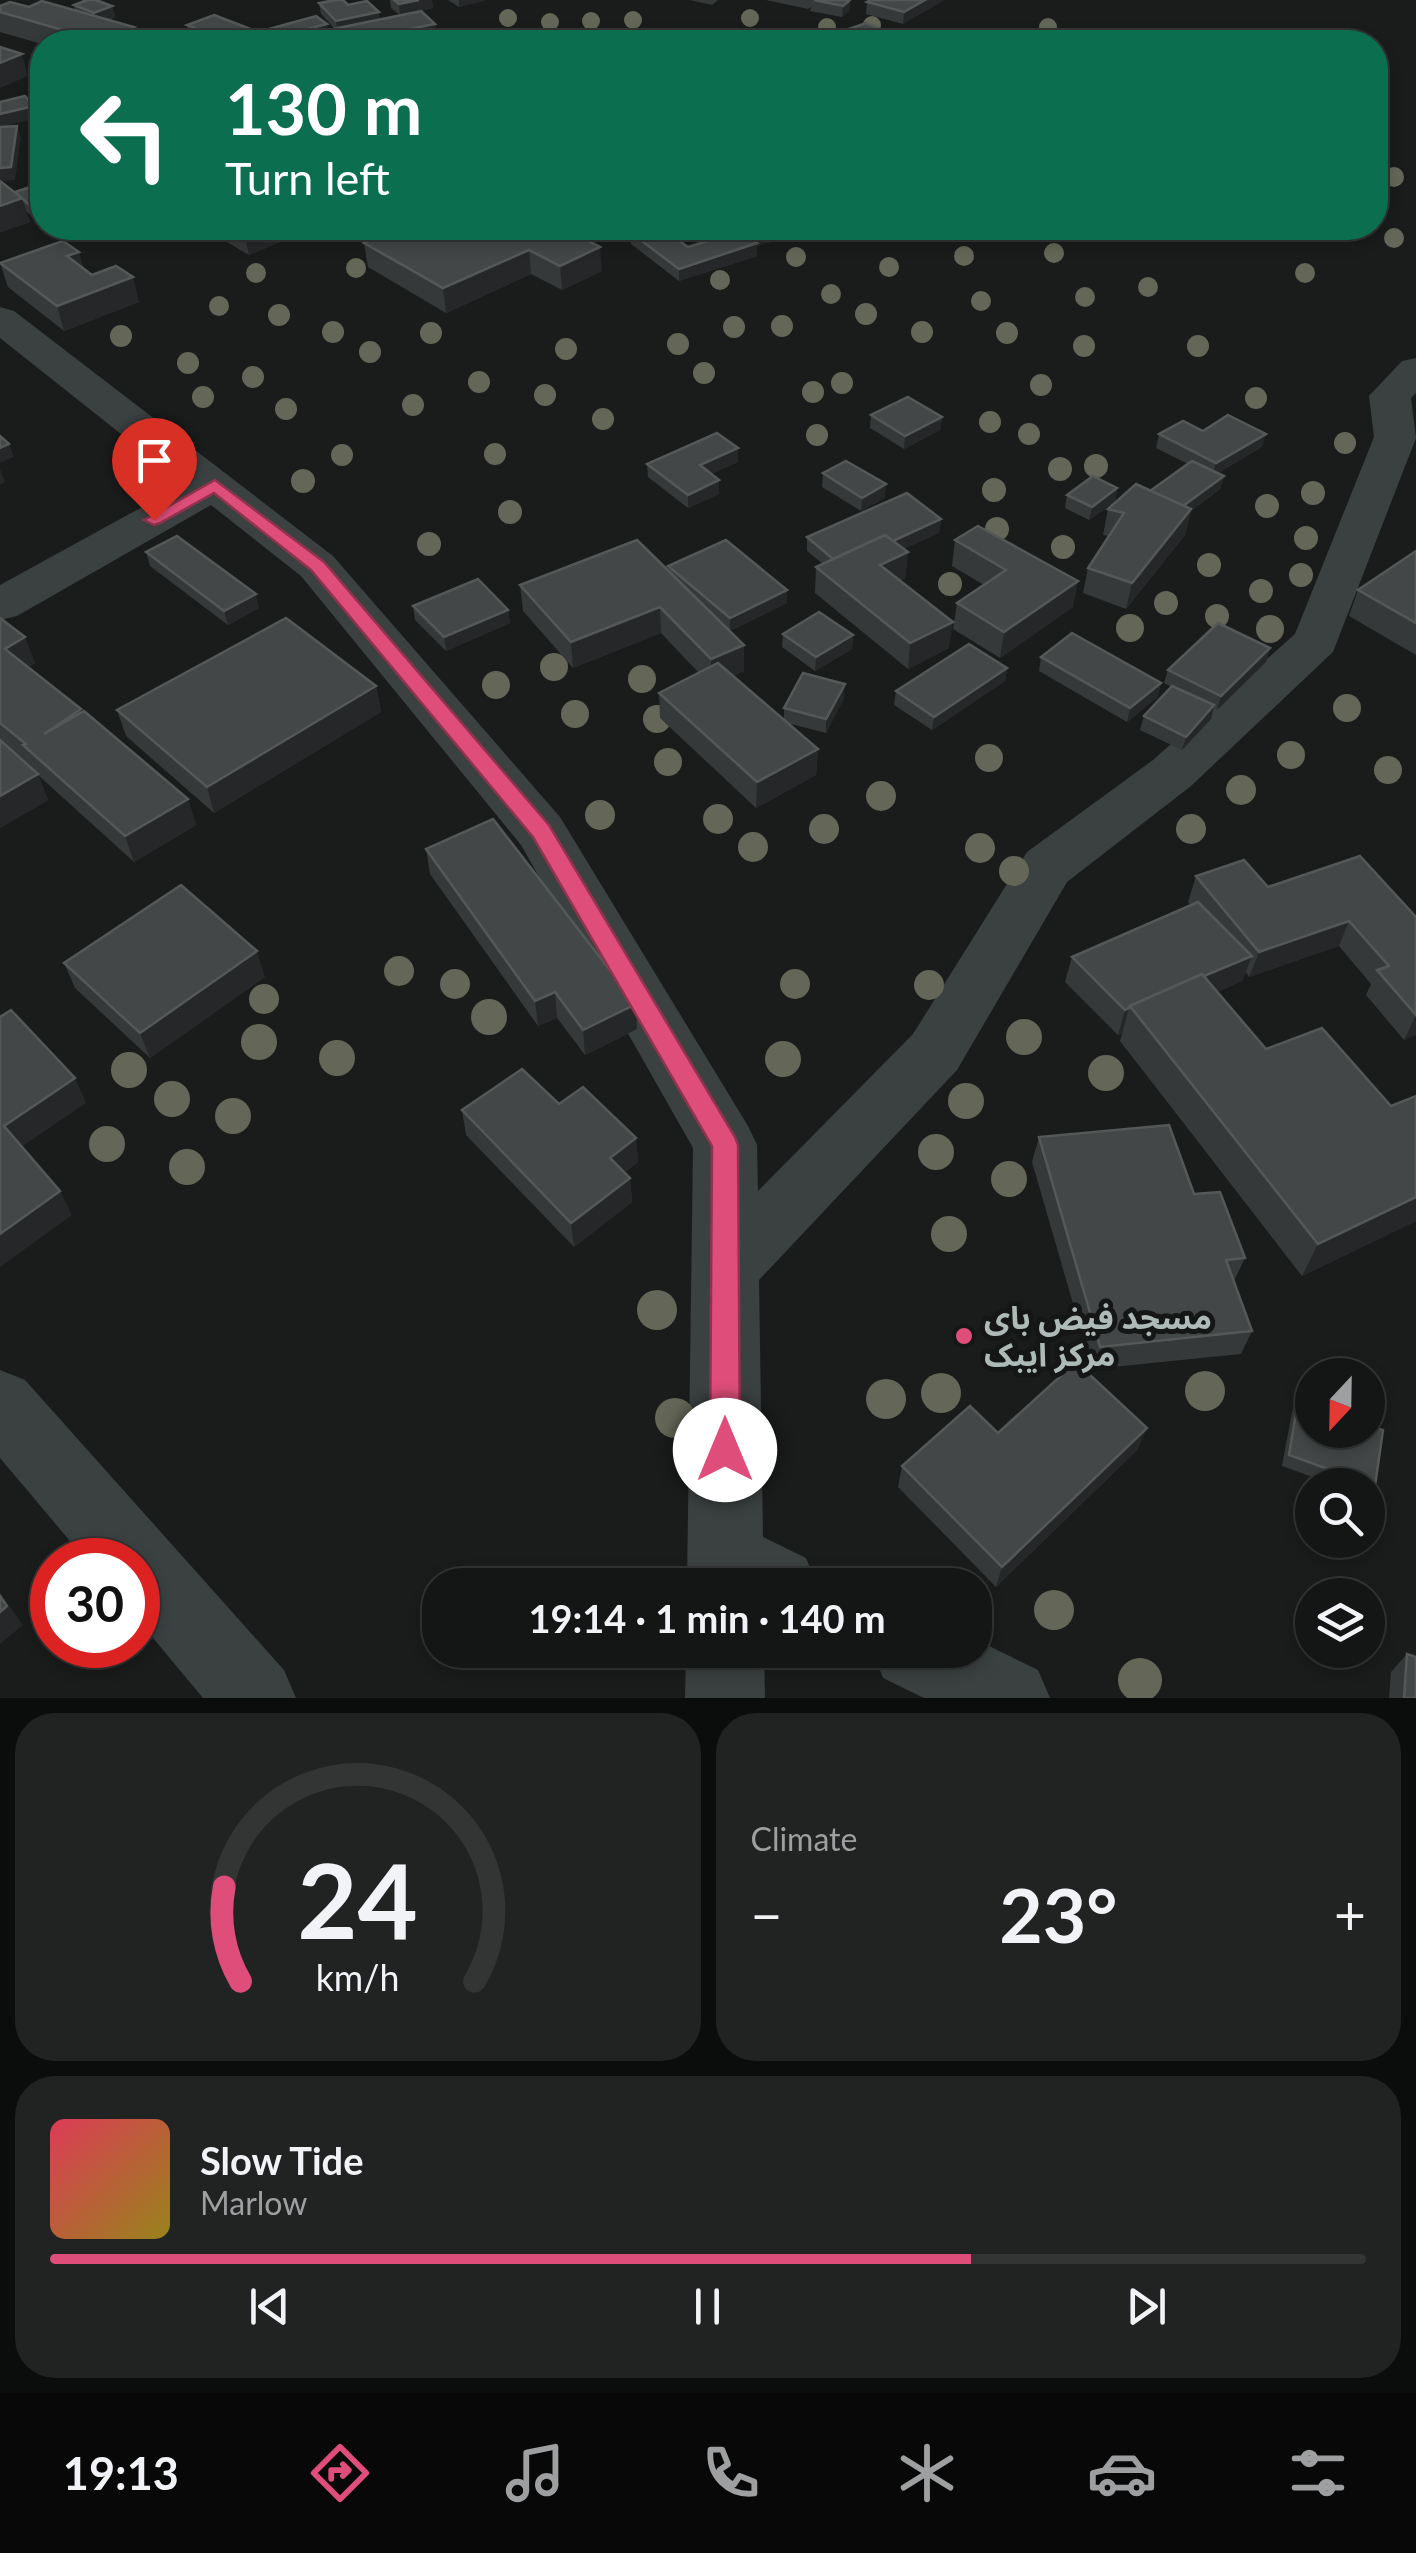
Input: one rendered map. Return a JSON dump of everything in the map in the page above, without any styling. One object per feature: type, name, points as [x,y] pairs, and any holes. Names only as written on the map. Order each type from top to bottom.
[{"type":"street","points":[[0,319],[318,566],[541,831],[725,1145],[725,1269],[743,1568]]},
{"type":"street","points":[[725,1269],[935,1052],[1048,867],[1172,773],[1316,641],[1395,437],[1390,396],[1416,370]]},
{"type":"street","points":[[0,606],[215,485]]},
{"type":"street","points":[[0,1404],[117,1538]]},
{"type":"street","points":[[160,1587],[256,1698]]},
{"type":"street","points":[[725,1668],[725,1698]]},
{"type":"street","points":[[949,1668],[1010,1698]]},
{"type":"building","points":[[87,0],[112,6],[94,13],[74,5]]},
{"type":"building","points":[[335,0],[348,5],[367,1],[379,12],[336,21],[319,3]]},
{"type":"building","points":[[814,0],[850,0],[843,6]]},
{"type":"building","points":[[925,0],[904,12],[867,2]]},
{"type":"building","points":[[42,1],[134,27],[62,30],[0,12],[0,6],[10,2],[29,7]]},
{"type":"building","points":[[421,11],[435,24],[405,30],[328,30]]},
{"type":"building","points":[[214,15],[248,28],[199,30],[187,25]]},
{"type":"building","points":[[316,16],[327,24],[304,30],[265,30]]},
{"type":"building","points":[[866,23],[883,30],[846,30]]},
{"type":"building","points":[[0,47],[22,54],[0,63]]},
{"type":"building","points":[[25,96],[30,107],[0,114],[0,102]]},
{"type":"building","points":[[17,126],[11,167],[0,168],[0,127]]},
{"type":"building","points":[[0,181],[22,198],[0,206]]},
{"type":"building","points":[[30,187],[30,206],[15,192]]},
{"type":"building","points":[[586,240],[600,247],[560,266],[529,250],[443,288],[364,243]]},
{"type":"building","points":[[641,240],[678,240],[688,247],[710,240],[757,243],[679,269]]},
{"type":"building","points":[[63,241],[79,252],[67,256],[92,275],[116,266],[133,277],[57,306],[0,263]]},
{"type":"building","points":[[908,397],[942,417],[905,436],[871,415]]},
{"type":"building","points":[[1228,415],[1266,434],[1216,463],[1159,434],[1183,421],[1203,431]]},
{"type":"building","points":[[717,433],[738,448],[700,465],[719,480],[688,495],[647,464]]},
{"type":"building","points":[[846,461],[886,484],[862,498],[823,473]]},
{"type":"building","points":[[1192,461],[1224,476],[1183,506],[1150,491]]},
{"type":"building","points":[[1093,476],[1117,488],[1092,507],[1067,495]]},
{"type":"building","points":[[1136,484],[1191,509],[1132,583],[1088,568],[1124,513],[1108,509]]},
{"type":"building","points":[[907,493],[941,519],[893,541],[885,535],[833,559],[807,537]]},
{"type":"building","points":[[978,526],[1078,581],[1004,632],[957,603],[1006,570],[955,540]]},
{"type":"building","points":[[885,535],[908,552],[880,565],[953,622],[910,643],[816,567]]},
{"type":"building","points":[[177,536],[256,594],[224,611],[146,552]]},
{"type":"building","points":[[637,540],[744,645],[711,659],[660,607],[571,642],[520,585]]},
{"type":"building","points":[[726,540],[787,590],[730,618],[668,566]]},
{"type":"building","points":[[1416,551],[1416,623],[1358,590]]},
{"type":"building","points":[[478,579],[508,610],[444,637],[413,606]]},
{"type":"building","points":[[819,612],[853,635],[816,657],[783,634]]},
{"type":"building","points":[[0,618],[25,637],[5,649],[81,709],[44,734],[84,711],[188,799],[125,836],[0,723]]},
{"type":"building","points":[[286,618],[376,686],[207,787],[117,710]]},
{"type":"building","points":[[1218,623],[1270,648],[1221,696],[1168,670]]},
{"type":"building","points":[[1072,633],[1161,683],[1130,708],[1041,657]]},
{"type":"building","points":[[969,644],[1007,668],[934,717],[896,691]]},
{"type":"building","points":[[718,663],[818,749],[757,782],[659,693]]},
{"type":"building","points":[[803,673],[845,684],[826,719],[784,708]]},
{"type":"building","points":[[1172,686],[1214,705],[1186,737],[1144,716]]},
{"type":"building","points":[[0,740],[38,774],[0,796]]},
{"type":"building","points":[[493,819],[636,1004],[583,1030],[555,992],[535,1001],[426,849]]},
{"type":"building","points":[[1360,856],[1416,917],[1416,1015],[1377,970],[1389,966],[1349,921],[1259,952],[1196,876],[1244,860],[1268,887]]},
{"type":"building","points":[[181,885],[257,951],[140,1033],[64,963]]},
{"type":"building","points":[[1198,902],[1252,956],[1125,1010],[1072,957]]},
{"type":"building","points":[[1202,974],[1266,1049],[1322,1028],[1391,1106],[1416,1096],[1416,1197],[1318,1244],[1130,1006]]},
{"type":"building","points":[[11,1010],[75,1078],[4,1126],[60,1191],[0,1234],[0,1017]]},
{"type":"building","points":[[522,1069],[559,1104],[583,1087],[636,1138],[610,1158],[630,1178],[571,1223],[462,1110]]},
{"type":"building","points":[[1169,1125],[1194,1194],[1220,1192],[1245,1258],[1226,1260],[1252,1331],[1100,1347],[1039,1137]]},
{"type":"building","points":[[1076,1362],[1147,1428],[1002,1567],[902,1466],[970,1406],[998,1433]]},
{"type":"building","points":[[1295,1419],[1295,1448],[1380,1448],[1378,1468],[1325,1468],[1289,1455]]},
{"type":"building","points":[[1407,1654],[1416,1657],[1416,1698],[1404,1698]]},
{"type":"place","name":"مسجد فیض بای مرکز ایبک","points":[[964,1336]]},
{"type":"route","points":[[154,520],[215,485],[318,566],[541,831],[725,1145],[725,1450]]}]
